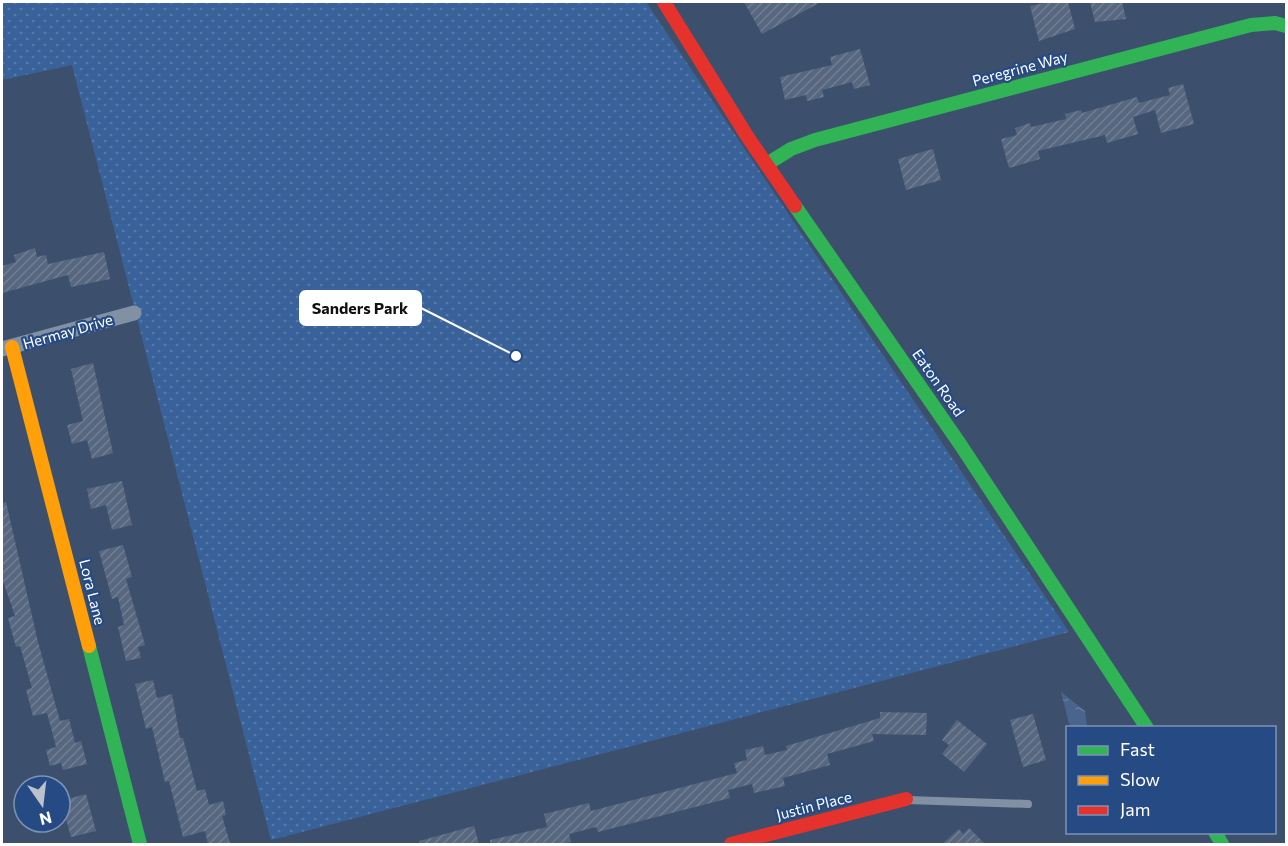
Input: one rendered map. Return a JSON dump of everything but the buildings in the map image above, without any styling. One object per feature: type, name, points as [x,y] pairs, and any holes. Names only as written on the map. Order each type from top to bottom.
[{"type":"street","name":"Eaton Road","points":[[664,2],[767,164],[966,453],[1146,726]]},
{"type":"street","name":"Peregrine Way","points":[[767,164],[791,149],[815,140],[1251,25],[1275,23],[1287,26]]},
{"type":"street","name":"Hermay Drive","points":[[7,348],[134,313]]},
{"type":"street","name":"Lora Lane","points":[[7,348],[141,844]]},
{"type":"street","name":"Justin Place","points":[[730,844],[906,800]]},
{"type":"street","points":[[790,829],[794,844]]},
{"type":"lane","points":[[906,800],[1028,804]]},
{"type":"shaded area","points":[[2,2],[646,2],[1069,632],[271,840],[72,65],[2,80]]},
{"type":"water","points":[[1061,692],[1085,711],[1087,726],[1070,726]]},
{"type":"traffic: fast","points":[[767,164],[791,149],[815,140],[1251,25],[1275,23],[1286,26]]},
{"type":"traffic: fast","points":[[795,206],[960,444],[1146,726]]},
{"type":"traffic: fast","points":[[89,646],[140,844]]},
{"type":"traffic: fast","points":[[1216,834],[1222,844]]},
{"type":"traffic: slow","points":[[12,347],[89,646]]},
{"type":"traffic: jam","points":[[664,2],[747,136],[795,206]]},
{"type":"traffic: jam","points":[[731,844],[906,799]]},
{"type":"place","name":"Sanders Park","points":[[516,356]]}]
